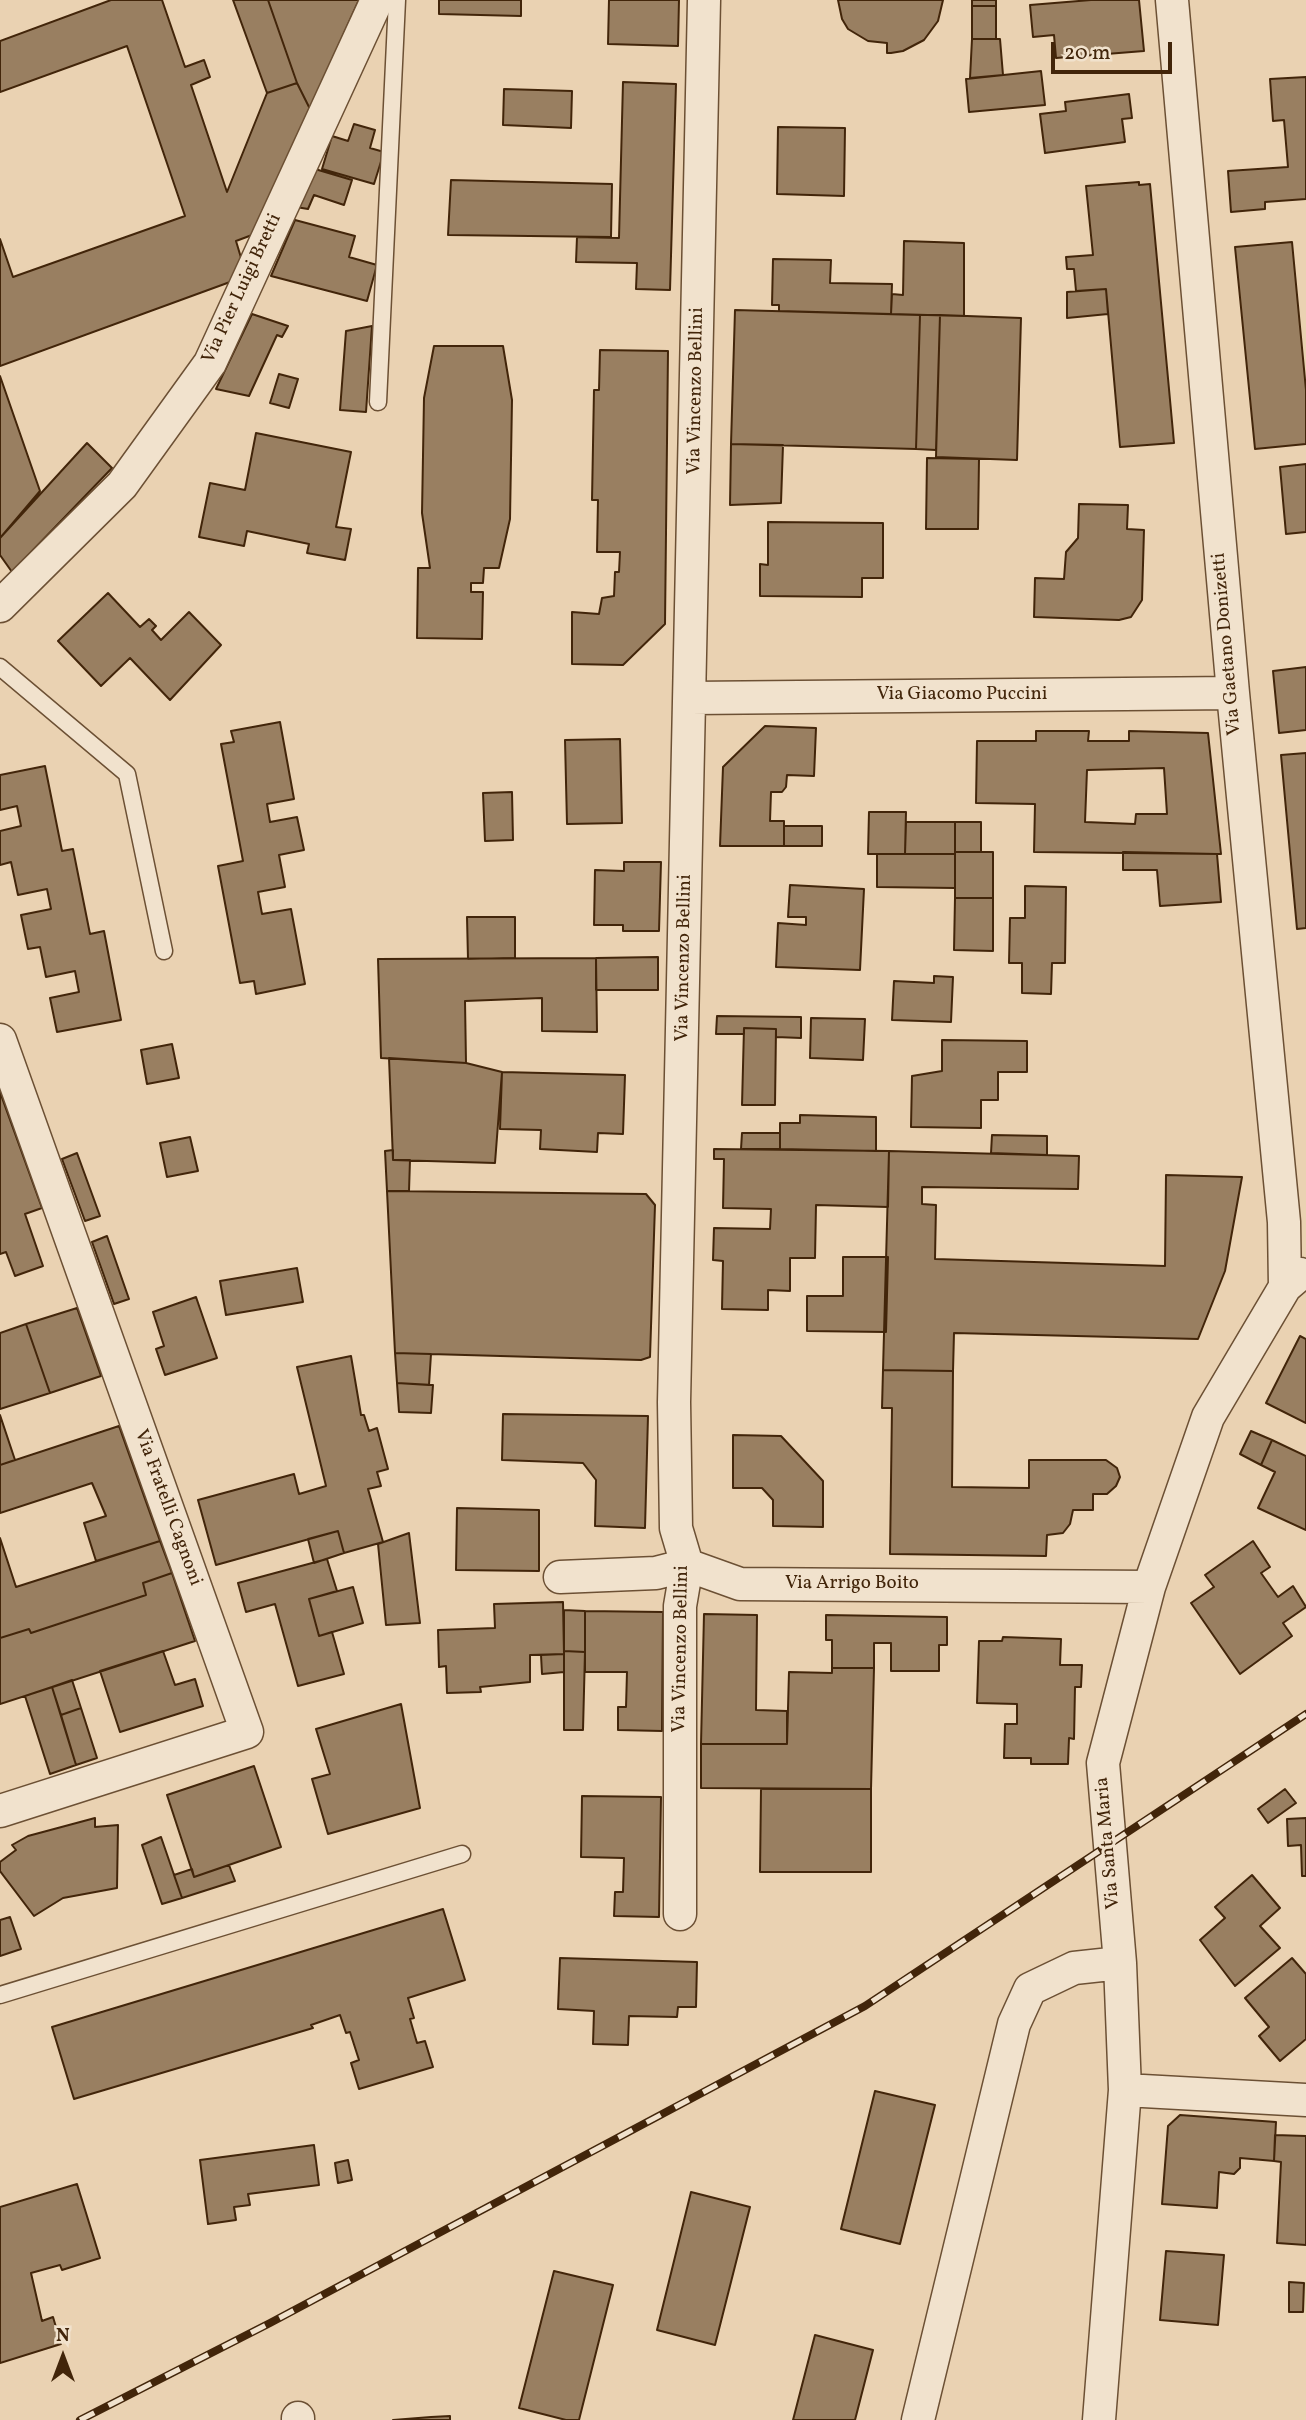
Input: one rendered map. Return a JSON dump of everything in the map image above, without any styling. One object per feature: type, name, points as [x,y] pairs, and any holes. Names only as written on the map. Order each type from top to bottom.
[{"type":"street","name":"Via Pier Luigi Bretti","points":[[0,606],[122,485],[210,363],[377,0]]},
{"type":"street","name":"Via Vincenzo Bellini","points":[[680,1914],[680,1606],[687,1565],[676,1528],[674,1402],[704,0]]},
{"type":"street","name":"Via Gaetano Donizetti","points":[[1172,0],[1282,1208],[1296,1278]]},
{"type":"street","name":"Via Giacomo Puccini","points":[[691,698],[1233,693]]},
{"type":"street","name":"Via Fratelli Cagnoni","points":[[0,1040],[247,1732],[0,1811]]},
{"type":"street","name":"Via Santa Maria","points":[[1099,2420],[1125,2090],[1120,1963],[1103,1763],[1149,1587],[1208,1418],[1296,1278]]},
{"type":"street","points":[[560,1577],[656,1573],[687,1565]]},
{"type":"street","name":"Via Arrigo Boito","points":[[687,1565],[740,1584],[1149,1587]]},
{"type":"street","points":[[918,2420],[1014,2024],[1030,1989],[1074,1968],[1120,1963]]},
{"type":"street","points":[[1125,2090],[1306,2100]]},
{"type":"lane","points":[[378,402],[397,0]]},
{"type":"lane","points":[[0,667],[127,774],[164,951]]},
{"type":"lane","points":[[0,1995],[462,1854]]},
{"type":"building","points":[[111,0],[162,0],[185,67],[204,60],[210,77],[191,85],[227,192],[267,93],[297,83],[310,109],[252,235],[236,241],[242,261],[230,282],[0,366],[0,239],[13,277],[185,216],[127,46],[0,92],[0,41]]},
{"type":"building","points":[[233,0],[268,0],[297,83],[267,93]]},
{"type":"building","points":[[268,0],[359,0],[310,109],[297,83]]},
{"type":"building","points":[[439,0],[521,0],[521,16],[439,14]]},
{"type":"building","points":[[609,0],[679,0],[678,46],[608,44]]},
{"type":"building","points":[[838,0],[943,0],[938,21],[924,40],[903,51],[887,53],[887,43],[868,41],[848,29],[842,19]]},
{"type":"building","points":[[972,0],[996,0],[996,6],[972,6]]},
{"type":"building","points":[[1091,0],[1139,0],[1144,51],[1056,58],[1054,35],[1033,37],[1030,5]]},
{"type":"building","points":[[972,6],[996,6],[996,39],[972,39]]},
{"type":"building","points":[[972,39],[1000,39],[1003,75],[970,78]]},
{"type":"building","points":[[1041,71],[1045,105],[969,112],[966,79]]},
{"type":"building","points":[[1306,77],[1306,199],[1265,202],[1265,209],[1231,212],[1228,171],[1288,167],[1284,120],[1273,121],[1270,79]]},
{"type":"building","points":[[623,82],[676,84],[670,290],[636,289],[637,263],[576,262],[577,237],[619,238]]},
{"type":"building","points":[[504,89],[572,91],[571,128],[503,125]]},
{"type":"building","points":[[1129,94],[1132,118],[1122,119],[1125,142],[1045,153],[1040,114],[1066,111],[1065,102]]},
{"type":"building","points":[[354,124],[375,130],[370,148],[384,152],[374,184],[322,169],[332,136],[348,141]]},
{"type":"building","points":[[778,127],[845,128],[844,196],[777,194]]},
{"type":"building","points":[[315,169],[352,180],[344,205],[314,195],[308,209],[296,207]]},
{"type":"building","points":[[451,180],[612,184],[611,237],[448,235]]},
{"type":"building","points":[[1139,182],[1139,185],[1150,184],[1174,443],[1120,447],[1106,289],[1076,291],[1074,269],[1067,269],[1066,257],[1093,255],[1086,186]]},
{"type":"building","points":[[295,220],[355,236],[349,257],[377,265],[367,301],[271,276]]},
{"type":"building","points":[[904,241],[964,243],[964,316],[891,314],[892,294],[903,295]]},
{"type":"building","points":[[1292,242],[1306,390],[1306,444],[1255,449],[1235,247]]},
{"type":"building","points":[[773,259],[831,260],[830,283],[892,284],[891,314],[779,311],[779,305],[772,305]]},
{"type":"building","points":[[1106,289],[1108,314],[1067,318],[1067,292]]},
{"type":"building","points":[[735,310],[920,315],[916,449],[731,444]]},
{"type":"building","points":[[252,314],[288,326],[282,337],[277,335],[249,396],[216,389]]},
{"type":"building","points":[[920,315],[940,315],[936,450],[916,449]]},
{"type":"building","points":[[940,315],[1021,318],[1017,460],[936,457]]},
{"type":"building","points":[[372,326],[366,412],[340,410],[346,331]]},
{"type":"building","points":[[434,346],[503,346],[512,400],[510,519],[499,568],[484,568],[483,583],[471,583],[471,592],[483,592],[482,639],[417,638],[418,568],[430,568],[422,513],[424,398]]},
{"type":"building","points":[[600,350],[668,351],[665,624],[623,665],[572,664],[572,612],[599,614],[602,598],[614,596],[615,572],[619,572],[620,552],[597,552],[598,500],[592,500],[594,390],[599,390]]},
{"type":"building","points":[[279,374],[298,379],[289,408],[270,403]]},
{"type":"building","points":[[0,376],[40,491],[0,538]]},
{"type":"building","points":[[256,433],[351,452],[336,527],[351,529],[345,560],[307,553],[309,544],[247,531],[244,546],[199,537],[210,483],[245,490]]},
{"type":"building","points":[[87,443],[112,468],[12,572],[0,555],[0,538]]},
{"type":"building","points":[[731,444],[783,445],[781,503],[730,505]]},
{"type":"building","points":[[927,458],[979,459],[978,529],[926,529]]},
{"type":"building","points":[[1306,464],[1306,532],[1286,534],[1280,467]]},
{"type":"building","points":[[1079,504],[1128,505],[1127,529],[1144,530],[1142,600],[1131,617],[1119,620],[1034,617],[1035,578],[1064,579],[1066,552],[1078,538]]},
{"type":"building","points":[[768,522],[883,523],[883,578],[862,578],[862,597],[760,596],[760,564],[768,565]]},
{"type":"building","points":[[108,593],[140,627],[149,619],[156,626],[152,630],[161,640],[189,612],[221,645],[170,700],[130,658],[101,686],[58,641]]},
{"type":"building","points":[[1306,667],[1306,730],[1279,733],[1273,671]]},
{"type":"building","points":[[280,722],[294,799],[267,804],[270,822],[297,817],[304,850],[279,855],[285,887],[258,892],[262,914],[291,909],[305,984],[256,994],[254,981],[240,983],[218,866],[243,861],[221,744],[234,742],[231,731]]},
{"type":"building","points":[[765,726],[816,728],[814,776],[787,775],[786,787],[782,792],[771,792],[770,821],[784,821],[784,846],[720,846],[723,767]]},
{"type":"building","points":[[1036,731],[1089,731],[1088,741],[1129,741],[1129,731],[1208,733],[1221,854],[1034,852],[1035,804],[976,803],[977,741],[1036,741]],"holes":[[[1164,768],[1167,814],[1136,814],[1135,824],[1085,822],[1087,770]]]},
{"type":"building","points":[[620,739],[622,823],[567,824],[565,740]]},
{"type":"building","points":[[1306,753],[1306,928],[1297,929],[1281,755]]},
{"type":"building","points":[[45,766],[62,851],[73,849],[90,934],[104,931],[121,1020],[57,1032],[50,998],[79,992],[75,971],[46,977],[40,947],[28,949],[21,915],[51,909],[47,889],[18,895],[11,862],[0,865],[0,831],[21,826],[17,806],[0,810],[0,775]]},
{"type":"building","points":[[512,792],[513,840],[485,841],[483,793]]},
{"type":"building","points":[[869,812],[906,812],[905,854],[868,854]]},
{"type":"building","points":[[906,822],[955,822],[955,854],[905,854]]},
{"type":"building","points":[[955,822],[981,822],[981,852],[955,852]]},
{"type":"building","points":[[784,826],[822,826],[822,846],[784,846]]},
{"type":"building","points":[[955,852],[993,852],[993,898],[955,898]]},
{"type":"building","points":[[1123,852],[1217,854],[1221,902],[1160,906],[1157,870],[1123,870]]},
{"type":"building","points":[[877,854],[955,854],[955,888],[877,887]]},
{"type":"building","points":[[624,862],[661,862],[659,931],[623,931],[623,925],[594,925],[595,870],[624,871]]},
{"type":"building","points":[[790,885],[864,889],[860,970],[776,967],[778,923],[806,925],[806,917],[788,917]]},
{"type":"building","points":[[1025,886],[1066,887],[1065,963],[1052,963],[1051,994],[1022,993],[1022,963],[1009,963],[1010,918],[1025,918]]},
{"type":"building","points":[[955,898],[993,898],[993,951],[954,950]]},
{"type":"building","points":[[467,917],[515,917],[515,958],[468,959]]},
{"type":"building","points":[[658,957],[658,990],[596,990],[596,958]]},
{"type":"building","points":[[596,958],[597,1032],[542,1031],[542,998],[465,1001],[466,1063],[381,1058],[378,959]]},
{"type":"building","points":[[934,976],[953,977],[951,1022],[892,1020],[894,981],[934,983]]},
{"type":"building","points":[[717,1016],[801,1017],[801,1038],[776,1037],[776,1029],[744,1028],[744,1034],[716,1034]]},
{"type":"building","points":[[811,1018],[865,1019],[863,1060],[810,1058]]},
{"type":"building","points":[[744,1028],[776,1029],[775,1105],[742,1105]]},
{"type":"building","points":[[942,1040],[1027,1041],[1027,1072],[998,1072],[998,1100],[981,1100],[981,1128],[911,1127],[912,1076],[942,1071]]},
{"type":"building","points":[[172,1044],[179,1078],[147,1084],[141,1050]]},
{"type":"building","points":[[389,1058],[466,1063],[502,1072],[495,1163],[393,1160]]},
{"type":"building","points":[[502,1072],[625,1075],[623,1134],[598,1133],[597,1152],[540,1149],[541,1130],[500,1129]]},
{"type":"building","points":[[0,1092],[42,1208],[25,1214],[43,1266],[15,1276],[6,1252],[0,1254]]},
{"type":"building","points":[[800,1115],[876,1117],[876,1151],[780,1149],[780,1123],[800,1123]]},
{"type":"building","points":[[742,1133],[780,1133],[780,1149],[741,1149]]},
{"type":"building","points":[[992,1135],[1047,1136],[1047,1155],[991,1153]]},
{"type":"building","points":[[190,1137],[198,1171],[167,1177],[160,1143]]},
{"type":"building","points":[[714,1149],[889,1151],[888,1207],[816,1205],[815,1258],[790,1258],[790,1291],[768,1290],[768,1310],[722,1309],[723,1261],[713,1260],[714,1228],[770,1229],[771,1209],[723,1208],[724,1159],[714,1159]]},
{"type":"building","points":[[393,1150],[393,1160],[410,1160],[409,1191],[387,1191],[385,1151]]},
{"type":"building","points":[[889,1151],[1079,1156],[1078,1189],[922,1187],[922,1204],[936,1205],[935,1259],[1165,1266],[1166,1175],[1242,1177],[1225,1271],[1198,1339],[954,1333],[953,1371],[883,1370]]},
{"type":"building","points":[[77,1153],[100,1216],[85,1221],[62,1159]]},
{"type":"building","points":[[387,1191],[646,1194],[655,1205],[650,1357],[641,1360],[395,1353]]},
{"type":"building","points":[[107,1236],[129,1299],[114,1304],[92,1242]]},
{"type":"building","points":[[843,1257],[888,1257],[886,1332],[807,1331],[807,1296],[843,1296]]},
{"type":"building","points":[[297,1268],[303,1302],[226,1315],[220,1281]]},
{"type":"building","points":[[196,1297],[217,1358],[165,1375],[156,1349],[164,1346],[153,1312]]},
{"type":"building","points":[[77,1308],[101,1376],[50,1393],[26,1324]]},
{"type":"building","points":[[26,1324],[50,1393],[0,1409],[0,1333]]},
{"type":"building","points":[[1300,1336],[1306,1339],[1306,1423],[1266,1403]]},
{"type":"building","points":[[395,1353],[431,1354],[429,1385],[397,1383]]},
{"type":"building","points":[[351,1356],[361,1415],[364,1415],[369,1431],[377,1428],[388,1469],[377,1472],[381,1486],[368,1489],[383,1542],[344,1553],[338,1531],[216,1565],[198,1500],[294,1474],[299,1494],[326,1486],[297,1367]]},
{"type":"building","points":[[883,1370],[953,1371],[952,1487],[1029,1488],[1029,1460],[1106,1460],[1117,1468],[1120,1477],[1116,1486],[1107,1494],[1093,1494],[1093,1510],[1073,1510],[1070,1524],[1063,1533],[1047,1535],[1046,1556],[890,1554],[892,1408],[882,1408]]},
{"type":"building","points":[[397,1383],[433,1385],[431,1413],[399,1412]]},
{"type":"building","points":[[503,1414],[648,1416],[645,1528],[595,1526],[596,1480],[583,1463],[502,1460]]},
{"type":"building","points":[[0,1415],[15,1460],[0,1465]]},
{"type":"building","points":[[119,1426],[160,1541],[96,1561],[84,1523],[106,1516],[92,1483],[0,1513],[0,1465]]},
{"type":"building","points":[[1251,1431],[1272,1440],[1261,1465],[1240,1454]]},
{"type":"building","points":[[733,1435],[781,1436],[823,1481],[823,1527],[773,1526],[773,1500],[762,1488],[733,1488]]},
{"type":"building","points":[[1272,1440],[1306,1456],[1306,1530],[1258,1508],[1275,1472],[1261,1465]]},
{"type":"building","points":[[457,1508],[539,1510],[539,1571],[456,1570]]},
{"type":"building","points":[[338,1531],[344,1553],[314,1563],[308,1539]]},
{"type":"building","points":[[409,1533],[420,1623],[386,1625],[378,1544]]},
{"type":"building","points":[[0,1538],[16,1587],[160,1541],[172,1573],[143,1583],[146,1595],[31,1633],[29,1629],[0,1638]]},
{"type":"building","points":[[1253,1541],[1270,1567],[1261,1573],[1278,1597],[1293,1586],[1306,1607],[1283,1623],[1292,1636],[1240,1674],[1191,1603],[1214,1587],[1205,1575]]},
{"type":"building","points":[[327,1559],[337,1591],[309,1599],[319,1636],[332,1632],[344,1674],[298,1686],[275,1604],[246,1612],[238,1583]]},
{"type":"building","points":[[172,1573],[195,1641],[0,1704],[0,1638],[29,1629],[31,1633],[146,1595],[143,1583]]},
{"type":"building","points":[[353,1587],[363,1623],[319,1636],[309,1599]]},
{"type":"building","points":[[563,1602],[564,1654],[530,1655],[530,1682],[480,1687],[481,1692],[447,1693],[446,1666],[439,1667],[438,1630],[495,1628],[494,1604]]},
{"type":"building","points":[[564,1610],[585,1611],[585,1652],[564,1651]]},
{"type":"building","points":[[585,1611],[663,1612],[662,1731],[618,1730],[618,1707],[626,1707],[627,1672],[585,1672]]},
{"type":"building","points":[[704,1614],[757,1615],[756,1710],[787,1711],[787,1744],[701,1744]]},
{"type":"building","points":[[826,1615],[947,1617],[947,1645],[939,1645],[939,1671],[891,1671],[891,1643],[874,1643],[874,1668],[832,1668],[832,1640],[826,1640]]},
{"type":"building","points":[[1003,1637],[1061,1639],[1060,1665],[1082,1665],[1081,1687],[1075,1687],[1074,1739],[1069,1738],[1068,1764],[1031,1764],[1031,1758],[1004,1758],[1005,1724],[1017,1724],[1017,1704],[977,1703],[979,1641],[1002,1641]]},
{"type":"building","points":[[163,1651],[175,1685],[195,1679],[203,1706],[120,1732],[100,1671]]},
{"type":"building","points":[[564,1651],[585,1652],[583,1730],[564,1730]]},
{"type":"building","points":[[564,1654],[564,1672],[542,1674],[541,1655]]},
{"type":"building","points":[[832,1668],[874,1668],[871,1789],[701,1788],[701,1744],[787,1744],[789,1672],[832,1673]]},
{"type":"building","points":[[72,1680],[81,1708],[61,1715],[52,1687]]},
{"type":"building","points":[[52,1687],[76,1765],[50,1774],[25,1696]]},
{"type":"building","points":[[401,1704],[420,1808],[328,1834],[312,1779],[330,1774],[316,1729]]},
{"type":"building","points":[[81,1708],[97,1758],[76,1765],[61,1715]]},
{"type":"building","points":[[254,1766],[281,1847],[194,1877],[167,1795]]},
{"type":"building","points":[[761,1789],[871,1789],[871,1872],[760,1872]]},
{"type":"building","points":[[1285,1789],[1296,1803],[1268,1823],[1258,1809]]},
{"type":"building","points":[[582,1796],[661,1797],[659,1917],[614,1916],[615,1892],[623,1892],[624,1858],[581,1857]]},
{"type":"building","points":[[95,1818],[95,1827],[118,1825],[117,1888],[63,1898],[34,1916],[0,1871],[0,1862],[16,1850],[12,1845],[28,1836]]},
{"type":"building","points":[[1306,1818],[1306,1876],[1302,1876],[1301,1845],[1288,1846],[1287,1819]]},
{"type":"building","points":[[161,1837],[182,1898],[162,1904],[142,1845]]},
{"type":"building","points":[[229,1865],[235,1881],[182,1898],[174,1875],[192,1869],[194,1877]]},
{"type":"building","points":[[1252,1875],[1280,1908],[1260,1926],[1280,1948],[1235,1986],[1200,1940],[1225,1918],[1215,1907]]},
{"type":"building","points":[[443,1909],[465,1980],[408,1998],[414,2018],[410,2019],[417,2043],[425,2041],[433,2067],[359,2089],[351,2063],[359,2060],[350,2032],[346,2033],[340,2015],[311,2025],[313,2028],[74,2099],[52,2027]]},
{"type":"building","points":[[10,1917],[21,1949],[0,1956],[0,1920]]},
{"type":"building","points":[[560,1958],[697,1962],[696,2007],[678,2007],[677,2017],[629,2016],[628,2045],[593,2044],[594,2011],[558,2009]]},
{"type":"building","points":[[1292,1958],[1306,1974],[1306,2039],[1280,2061],[1259,2036],[1269,2027],[1245,1998]]},
{"type":"building","points":[[875,2091],[935,2105],[900,2244],[841,2229]]},
{"type":"building","points":[[1180,2115],[1276,2122],[1274,2161],[1240,2158],[1240,2168],[1234,2174],[1219,2172],[1217,2208],[1162,2204],[1168,2126]]},
{"type":"building","points":[[1275,2135],[1306,2136],[1306,2245],[1277,2243],[1281,2162],[1274,2161]]},
{"type":"building","points":[[314,2145],[319,2185],[248,2194],[250,2205],[234,2207],[236,2220],[208,2224],[200,2160]]},
{"type":"building","points":[[348,2160],[352,2180],[338,2183],[335,2163]]},
{"type":"building","points":[[77,2184],[100,2258],[62,2270],[60,2265],[31,2273],[42,2321],[53,2317],[61,2344],[0,2363],[0,2207]]},
{"type":"building","points":[[691,2192],[750,2207],[715,2345],[657,2330]]},
{"type":"building","points":[[1166,2251],[1224,2255],[1218,2325],[1160,2320]]},
{"type":"building","points":[[554,2271],[613,2285],[579,2420],[566,2420],[519,2408]]},
{"type":"building","points":[[1289,2282],[1304,2283],[1303,2312],[1289,2312]]},
{"type":"building","points":[[815,2335],[873,2350],[855,2420],[793,2420]]},
{"type":"building","points":[[450,2416],[450,2420],[393,2420],[431,2417]]},
{"type":"railway","points":[[80,2420],[270,2323],[865,2006],[1306,1714]]}]
